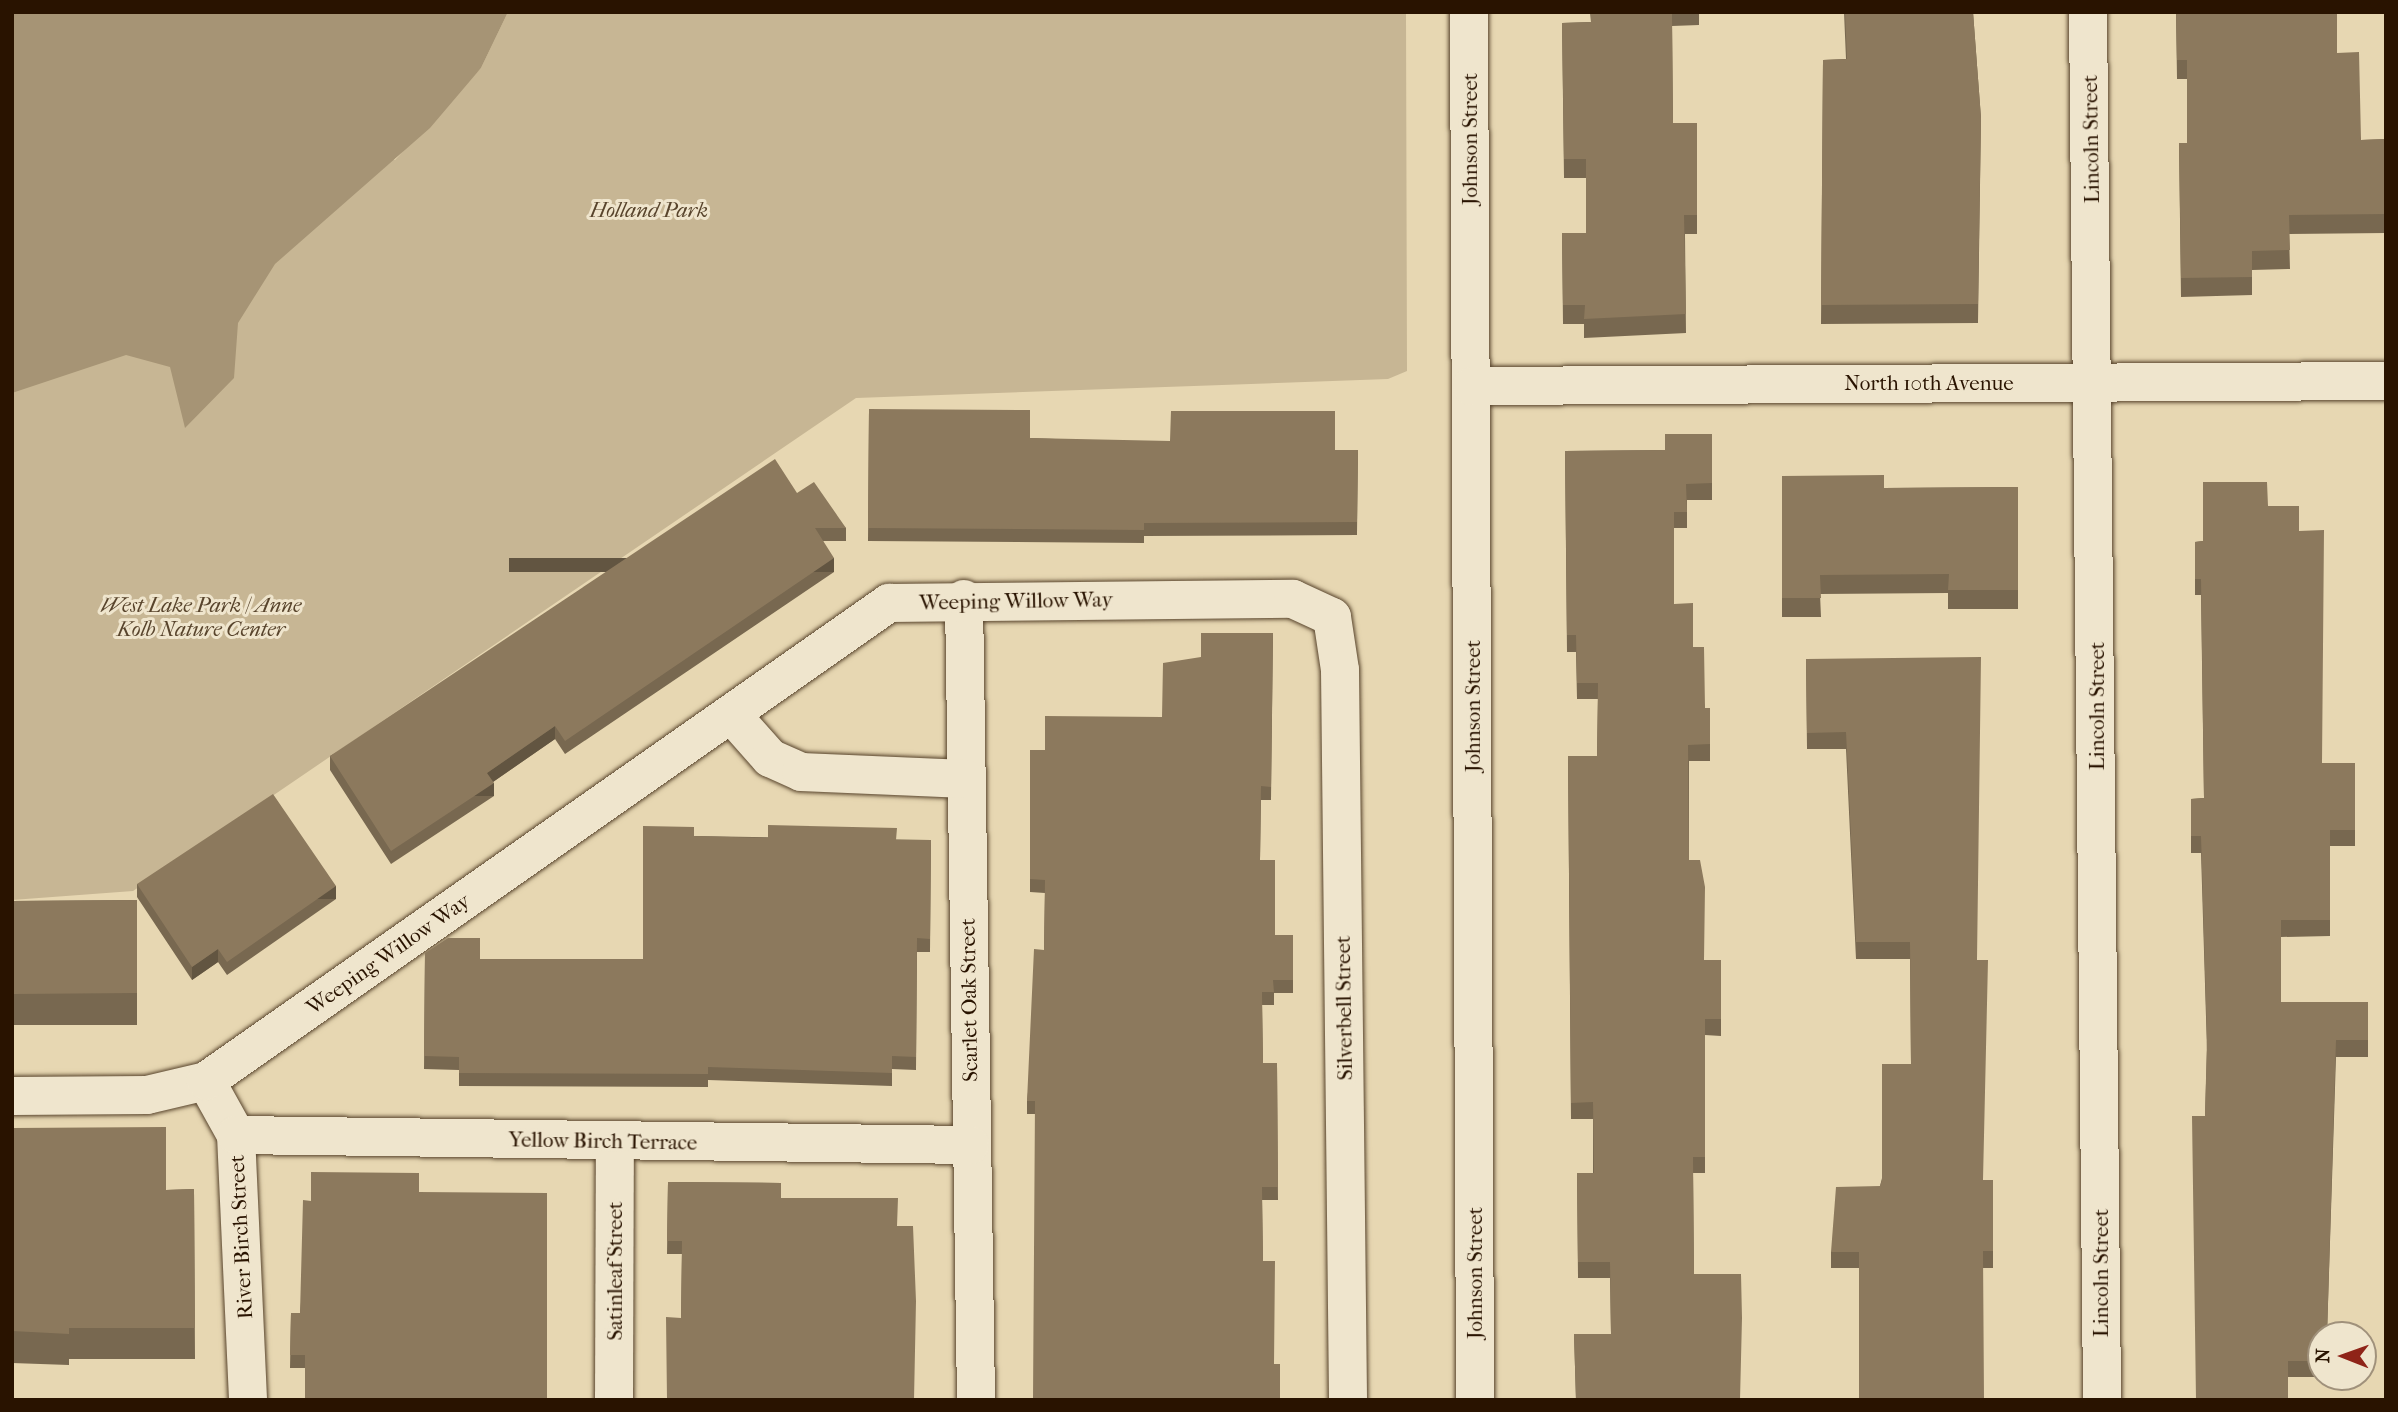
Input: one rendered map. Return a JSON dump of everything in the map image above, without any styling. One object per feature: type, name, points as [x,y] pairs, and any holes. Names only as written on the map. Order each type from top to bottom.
[{"type":"street","name":"Johnson Street","points":[[1469,12],[1475,1400]]},
{"type":"street","name":"Lincoln Street","points":[[2088,12],[2095,381],[2102,1400]]},
{"type":"street","name":"North 10th Avenue","points":[[1472,386],[2386,381]]},
{"type":"street","name":"Weeping Willow Way","points":[[12,1096],[147,1095],[206,1081],[889,603],[964,599],[1293,600],[1332,617]]},
{"type":"street","name":"Scarlet Oak Street","points":[[964,599],[970,1145],[976,1400]]},
{"type":"street","name":"Silverbell Street","points":[[1332,617],[1340,670],[1348,1400]]},
{"type":"street","points":[[731,714],[770,758],[800,772],[966,779]]},
{"type":"street","name":"River Birch Street","points":[[206,1081],[236,1135],[248,1400]]},
{"type":"street","name":"Yellow Birch Terrace","points":[[236,1135],[970,1145]]},
{"type":"street","name":"Satinleaf Street","points":[[614,1400],[615,1142]]},
{"type":"green space","points":[[12,12],[395,160],[481,68],[508,12],[1406,12],[1407,371],[1388,379],[856,398],[133,891],[12,900]]},
{"type":"shaded area","points":[[12,12],[508,12],[481,68],[430,128],[275,264],[238,323],[234,378],[185,428],[170,367],[126,355],[12,393]]},
{"type":"building","points":[[1591,12],[1672,12],[1673,123],[1697,123],[1697,215],[1684,215],[1686,314],[1584,319],[1585,305],[1563,305],[1562,233],[1586,233],[1586,159],[1564,159],[1562,23],[1591,22]]},
{"type":"building","points":[[1845,12],[1973,12],[1981,118],[1978,304],[1821,305],[1823,60],[1847,59]]},
{"type":"building","points":[[2176,12],[2337,12],[2337,53],[2359,52],[2361,140],[2386,139],[2386,214],[2289,215],[2290,250],[2252,251],[2252,277],[2181,278],[2179,143],[2187,143],[2187,60],[2177,60]]},
{"type":"building","points":[[869,409],[1030,410],[1030,438],[1170,441],[1171,411],[1335,411],[1335,450],[1358,450],[1357,522],[1144,523],[1144,530],[868,528]]},
{"type":"building","points":[[1665,434],[1712,434],[1712,483],[1686,484],[1687,512],[1674,512],[1674,604],[1693,603],[1693,647],[1704,647],[1705,708],[1710,708],[1710,744],[1688,745],[1689,860],[1700,860],[1705,887],[1704,960],[1721,960],[1721,1019],[1705,1019],[1705,1157],[1693,1157],[1694,1274],[1741,1274],[1740,1400],[1576,1400],[1574,1334],[1611,1334],[1610,1262],[1578,1262],[1577,1173],[1594,1173],[1593,1102],[1571,1103],[1568,756],[1597,756],[1598,683],[1577,683],[1576,635],[1567,635],[1565,451],[1665,450]]},
{"type":"building","points":[[775,459],[797,493],[814,482],[846,528],[815,528],[834,558],[565,741],[555,726],[487,773],[494,783],[391,851],[330,756]]},
{"type":"building","points":[[1884,475],[1884,488],[2018,487],[2018,590],[1948,590],[1949,574],[1820,575],[1821,598],[1782,598],[1782,476]]},
{"type":"building","points":[[2203,482],[2267,482],[2268,506],[2299,506],[2299,531],[2324,530],[2322,763],[2355,763],[2355,830],[2330,830],[2330,920],[2281,920],[2281,1002],[2368,1002],[2368,1040],[2336,1040],[2327,1321],[2307,1321],[2307,1361],[2288,1361],[2288,1400],[2196,1400],[2192,1116],[2205,1116],[2207,1040],[2201,836],[2191,836],[2191,799],[2204,798],[2201,579],[2195,579],[2195,542],[2203,541]]},
{"type":"building","points":[[1201,633],[1273,633],[1271,787],[1261,786],[1260,860],[1275,860],[1275,935],[1293,935],[1293,980],[1273,980],[1274,992],[1262,992],[1263,1063],[1277,1063],[1278,1187],[1262,1187],[1263,1261],[1275,1261],[1274,1364],[1280,1364],[1280,1400],[1033,1400],[1035,1101],[1027,1101],[1034,949],[1044,950],[1045,880],[1030,879],[1030,750],[1045,750],[1045,716],[1162,717],[1163,663],[1201,657]]},
{"type":"building","points":[[1981,657],[1977,960],[1988,960],[1983,1180],[1993,1180],[1993,1251],[1983,1251],[1984,1400],[1859,1400],[1859,1252],[1831,1252],[1836,1187],[1880,1186],[1882,1180],[1882,1064],[1911,1064],[1910,942],[1856,942],[1846,732],[1807,733],[1806,659]]},
{"type":"building","points":[[273,794],[336,886],[227,962],[218,949],[192,967],[137,884]]},
{"type":"building","points":[[768,825],[897,828],[896,840],[931,840],[930,939],[917,938],[916,1057],[892,1056],[892,1073],[708,1067],[708,1074],[459,1073],[459,1057],[424,1056],[425,953],[448,938],[480,938],[480,959],[643,959],[643,826],[694,827],[694,836],[768,838]]},
{"type":"building","points":[[137,900],[137,993],[14,994],[12,1004],[12,901]]},
{"type":"building","points":[[166,1127],[166,1190],[194,1189],[195,1328],[69,1328],[69,1334],[12,1331],[12,1128]]},
{"type":"building","points":[[311,1172],[419,1173],[419,1192],[547,1193],[547,1400],[305,1400],[305,1355],[290,1355],[291,1313],[300,1313],[303,1200],[311,1201]]},
{"type":"building","points":[[668,1182],[781,1183],[781,1198],[898,1198],[897,1226],[913,1226],[916,1301],[914,1400],[667,1400],[666,1317],[681,1318],[682,1241],[667,1241]]},
{"type":"park label","name":"Holland Park","points":[[649,210]]},
{"type":"park label","name":"West Lake Park / Anne Kolb Nature Center","points":[[201,617]]}]
